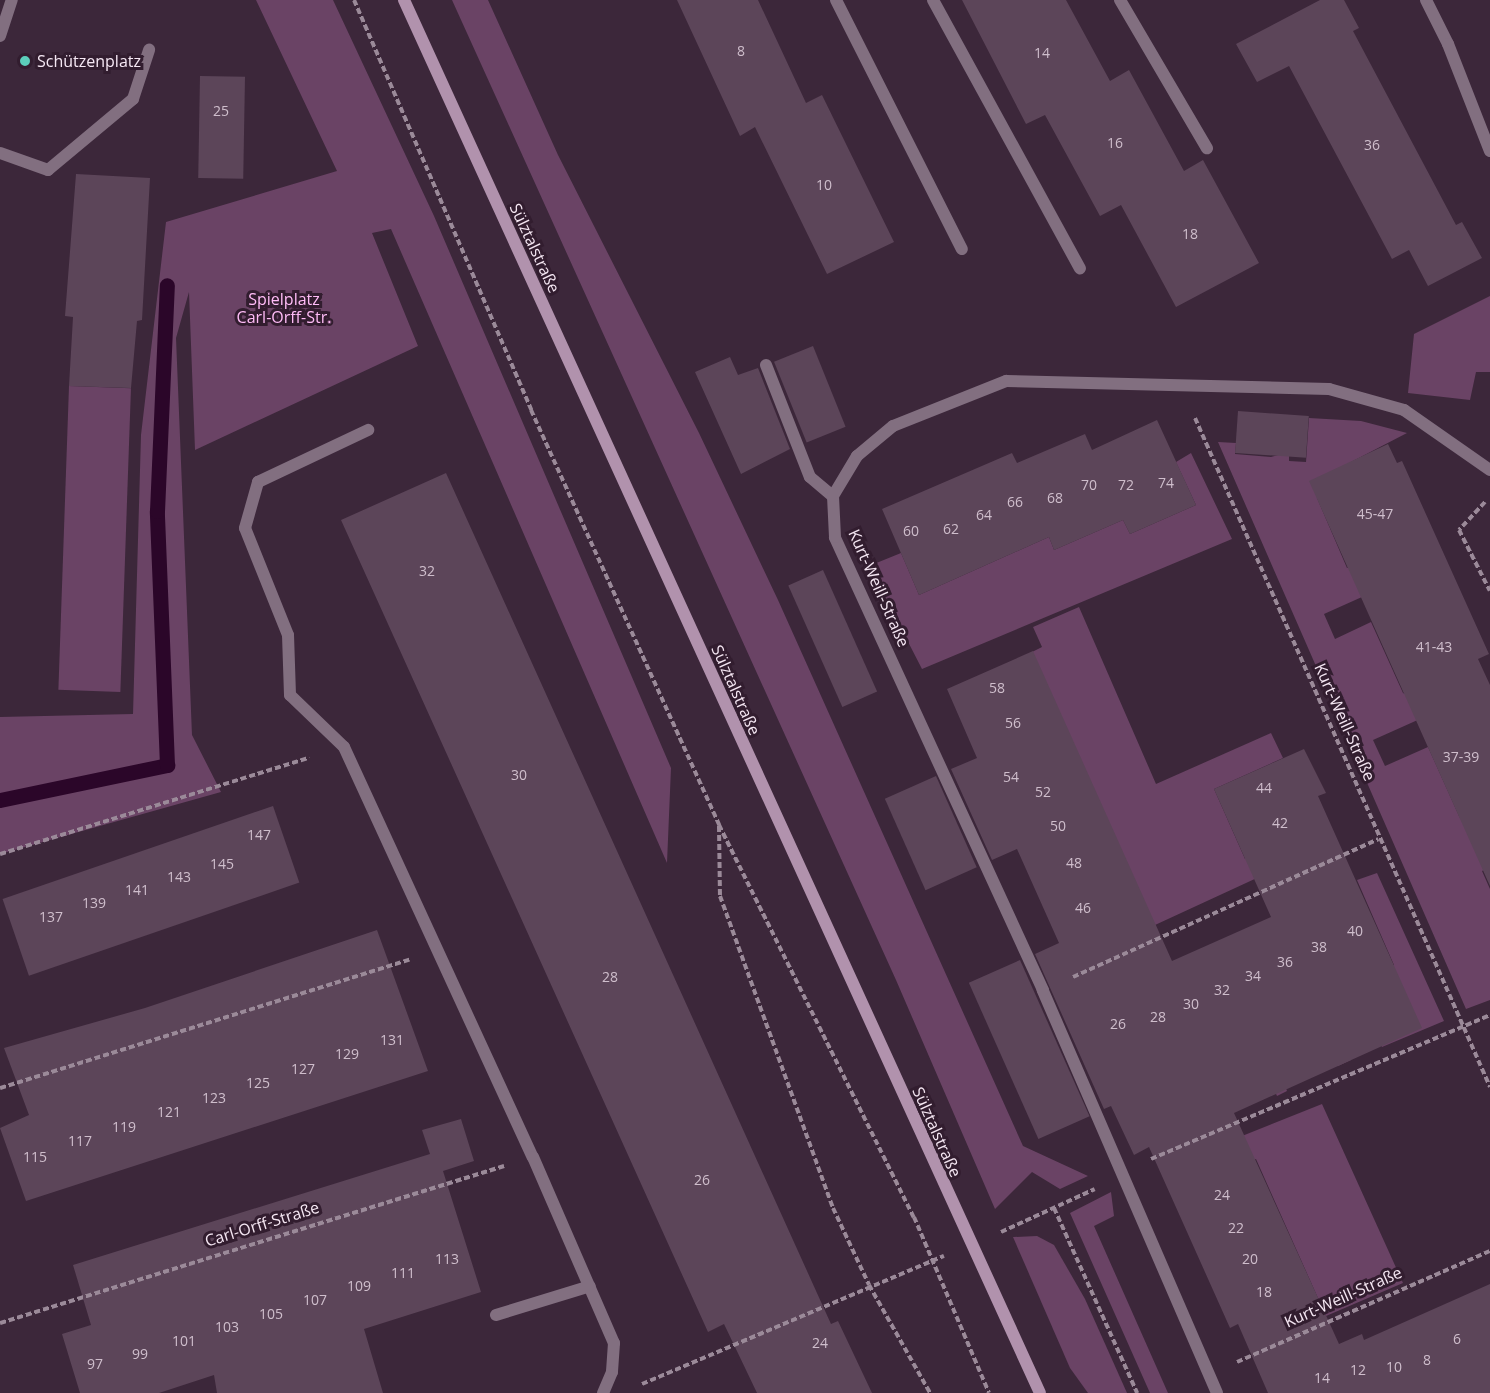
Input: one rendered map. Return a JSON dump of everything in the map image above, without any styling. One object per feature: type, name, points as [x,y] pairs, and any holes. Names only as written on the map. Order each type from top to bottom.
[{"type":"main road","name":"Sülztalstraße","points":[[404,0],[1040,1393]]},
{"type":"street","points":[[0,36],[12,0]]},
{"type":"street","points":[[836,0],[962,249]]},
{"type":"street","points":[[933,0],[1080,268]]},
{"type":"street","points":[[1120,0],[1207,148]]},
{"type":"street","points":[[1426,0],[1448,44],[1490,151]]},
{"type":"street","points":[[0,153],[48,170],[133,99],[149,50]]},
{"type":"street","points":[[766,365],[810,477],[833,496],[857,456],[893,426],[1006,381],[1329,389],[1404,410],[1490,470]]},
{"type":"street","points":[[368,430],[258,482],[245,528],[288,635],[290,695],[344,747],[533,1157],[614,1343],[612,1372],[603,1393]]},
{"type":"street","name":"Kurt-Weill-Straße","points":[[833,496],[835,537],[1043,990],[1217,1393]]},
{"type":"street","points":[[496,1315],[590,1286]]},
{"type":"path","points":[[354,0],[531,410],[719,825],[914,1217],[989,1393]]},
{"type":"path","name":"Kurt-Weill-Straße","points":[[1193,384],[1195,424],[1490,1087]]},
{"type":"path","points":[[1490,496],[1459,530],[1490,591]]},
{"type":"path","points":[[0,854],[344,747]]},
{"type":"path","points":[[719,825],[720,896],[833,1208],[869,1285],[930,1393]]},
{"type":"path","points":[[1043,990],[1378,839]]},
{"type":"path","points":[[0,1088],[438,951]]},
{"type":"path","points":[[1011,1227],[1125,1176],[1138,1164],[1490,1015]]},
{"type":"path","name":"Carl-Orff-Straße","points":[[0,1323],[533,1157]]},
{"type":"path","points":[[1054,1208],[1137,1393]]},
{"type":"path","name":"Kurt-Weill-Straße","points":[[1209,1374],[1490,1251]]},
{"type":"path","points":[[637,1386],[679,1371],[869,1285],[919,1266]]},
{"type":"green space","name":"Spielplatz Carl-Orff-Str.","points":[[256,0],[333,0],[434,216],[671,768],[667,863],[391,229],[372,233],[418,346],[195,450],[189,292],[176,338],[192,735],[221,792],[0,854],[0,717],[133,714],[141,435],[166,222],[337,171]]},
{"type":"green space","points":[[452,0],[488,0],[558,155],[699,433],[778,600],[1023,1146],[1088,1176],[1060,1189],[1032,1172],[995,1209],[896,980]]},
{"type":"green space","points":[[1490,296],[1490,372],[1476,372],[1470,400],[1408,393],[1414,334]]},
{"type":"green space","points":[[69,386],[131,388],[120,692],[58,690]]},
{"type":"green space","points":[[1309,418],[1361,421],[1407,433],[1351,462],[1317,498],[1347,568],[1387,552],[1382,588],[1324,614],[1335,639],[1371,622],[1403,693],[1440,710],[1373,740],[1385,766],[1428,747],[1459,816],[1490,867],[1482,871],[1490,889],[1490,1000],[1466,1009],[1218,442],[1236,443],[1235,454],[1271,457],[1289,452],[1289,461],[1306,462]]},
{"type":"green space","points":[[1191,453],[1232,539],[922,669],[869,566],[901,553],[919,595],[1049,537],[1054,550],[1123,520],[1130,534],[1196,505],[1176,462]]},
{"type":"green space","points":[[1079,607],[1156,784],[1271,733],[1283,758],[1214,789],[1245,859],[1290,840],[1300,858],[1155,925],[1032,652],[1042,647],[1033,627]]},
{"type":"green space","points":[[1377,873],[1444,1021],[1382,1047],[1373,1026],[1342,1039],[1351,1060],[1338,1066],[1330,1046],[1279,1071],[1287,1091],[1277,1096],[1269,1078],[1129,1143],[1090,1054],[1287,1011],[1394,965],[1357,880]]},
{"type":"green space","points":[[1322,1104],[1403,1283],[1326,1316],[1256,1159],[1231,1170],[1222,1144]]},
{"type":"green space","points":[[1111,1192],[1114,1216],[1094,1226],[1168,1393],[1150,1393],[1070,1213]]},
{"type":"green space","points":[[1037,1236],[1054,1245],[1085,1299],[1127,1393],[1088,1393],[1070,1368],[1013,1237]]},
{"type":"building","points":[[677,0],[758,0],[806,103],[822,95],[894,242],[827,274],[755,127],[740,136]]},
{"type":"building","points":[[962,0],[1066,0],[1110,81],[1129,70],[1184,171],[1203,160],[1259,263],[1176,307],[1121,205],[1100,216],[1045,115],[1026,124]]},
{"type":"building","points":[[1320,0],[1344,0],[1359,28],[1353,31],[1456,225],[1462,222],[1482,258],[1428,286],[1409,250],[1392,259],[1289,66],[1257,82],[1236,44]]},
{"type":"building","points":[[200,76],[245,77],[243,179],[198,178]]},
{"type":"building","points":[[76,174],[150,178],[142,320],[137,321],[131,388],[69,386],[73,317],[65,316]]},
{"type":"building","points":[[813,346],[846,427],[807,442],[774,362]]},
{"type":"building","points":[[730,357],[738,375],[758,368],[790,449],[741,474],[695,372]]},
{"type":"building","points":[[1238,411],[1309,416],[1306,458],[1235,453]]},
{"type":"building","points":[[1157,420],[1196,505],[1130,534],[1123,520],[1054,550],[1049,537],[919,595],[882,509],[1012,453],[1017,463],[1085,434],[1092,450]]},
{"type":"building","points":[[1388,444],[1397,463],[1402,461],[1489,654],[1478,659],[1490,685],[1490,886],[1309,481]]},
{"type":"building","points":[[446,473],[831,1324],[838,1321],[872,1393],[757,1393],[724,1324],[708,1332],[341,520]]},
{"type":"building","points":[[823,570],[877,692],[842,707],[788,585]]},
{"type":"building","points":[[1033,651],[1172,961],[1271,917],[1214,789],[1304,749],[1326,793],[1318,796],[1422,1028],[1234,1113],[1339,1344],[1362,1334],[1364,1340],[1490,1284],[1490,1393],[1268,1393],[1238,1324],[1230,1328],[1149,1147],[1134,1155],[1111,1106],[1104,1109],[1035,954],[1059,943],[1017,849],[992,860],[951,769],[977,758],[947,689]]},
{"type":"building","points":[[936,776],[977,867],[926,890],[885,799]]},
{"type":"building","points":[[273,806],[299,883],[29,976],[3,899]]},
{"type":"building","points":[[377,930],[428,1071],[26,1201],[0,1128],[29,1115],[4,1048],[145,1008]]},
{"type":"building","points":[[1020,960],[1090,1116],[1038,1139],[969,983]]},
{"type":"building","points":[[461,1119],[474,1161],[443,1171],[481,1292],[364,1329],[383,1393],[217,1393],[214,1375],[159,1393],[80,1393],[62,1334],[91,1325],[73,1265],[430,1154],[422,1130]]},
{"type":"waterway","points":[[0,800],[167,765],[157,511],[167,285]]},
{"type":"place","name":"Schützenplatz","points":[[25,61]]}]
